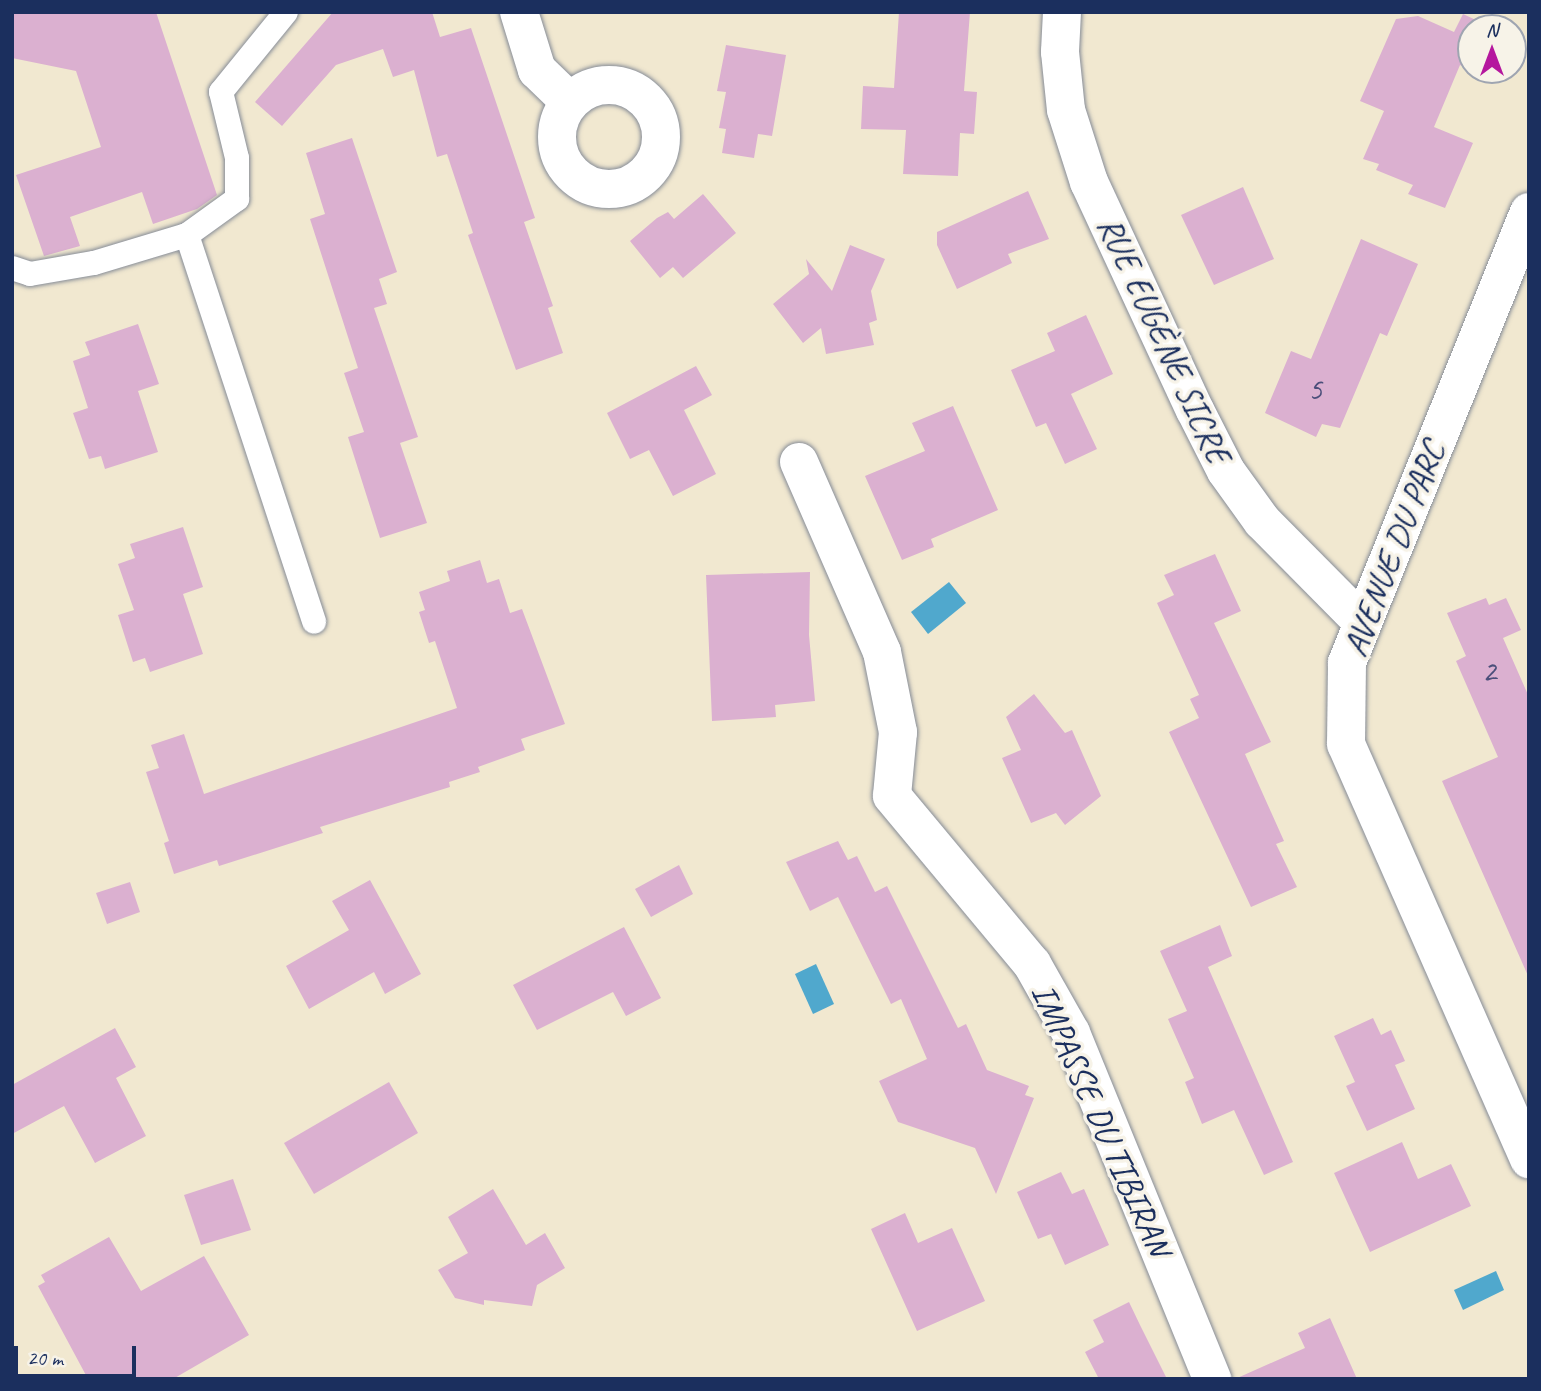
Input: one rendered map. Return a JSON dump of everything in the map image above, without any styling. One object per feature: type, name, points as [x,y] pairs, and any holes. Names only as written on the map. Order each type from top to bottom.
[{"type":"street","points":[[519,12],[537,70],[570,102]]},
{"type":"street","name":"RUE EUGÈNE SICRE","points":[[1062,12],[1060,52],[1066,110],[1089,182],[1195,410],[1226,471],[1262,521],[1362,622]]},
{"type":"street","name":"AVENUE DU PARC","points":[[1529,212],[1362,622],[1348,663],[1346,744],[1529,1159]]},
{"type":"street","name":"IMPASSE DU TIBIRAN","points":[[799,462],[882,652],[898,732],[892,796],[1032,964],[1064,1022],[1212,1379]]},
{"type":"lane","points":[[12,268],[30,274],[94,263],[187,235],[237,199],[237,158],[221,92],[286,12]]},
{"type":"lane","points":[[187,235],[314,622]]},
{"type":"water","points":[[949,582],[966,603],[928,634],[911,612]]},
{"type":"water","points":[[816,964],[834,1004],[813,1014],[795,974]]},
{"type":"water","points":[[1496,1271],[1504,1290],[1463,1310],[1454,1290]]},
{"type":"building","points":[[12,12],[156,12],[217,195],[197,209],[153,224],[142,192],[70,217],[80,246],[44,256],[16,175],[101,147],[76,71],[12,58]]},
{"type":"building","points":[[333,12],[432,12],[440,37],[471,28],[535,218],[524,222],[553,306],[548,308],[563,353],[516,370],[468,235],[473,233],[447,154],[437,157],[414,70],[393,77],[383,49],[336,65],[282,126],[255,102]]},
{"type":"building","points":[[899,12],[970,12],[964,91],[977,92],[974,134],[960,133],[958,176],[903,174],[906,130],[861,129],[863,86],[894,88]]},
{"type":"building","points":[[1418,16],[1454,32],[1457,26],[1457,72],[1434,127],[1473,143],[1445,208],[1408,194],[1413,185],[1376,170],[1379,164],[1363,159],[1384,111],[1360,101],[1396,19]]},
{"type":"building","points":[[726,45],[786,55],[772,136],[758,134],[754,158],[722,153],[726,129],[719,128],[726,92],[717,91]]},
{"type":"building","points":[[352,138],[397,272],[379,279],[387,304],[374,308],[418,437],[400,443],[427,523],[380,538],[348,437],[364,432],[344,373],[358,368],[310,219],[325,214],[306,153]]},
{"type":"building","points":[[1243,187],[1274,259],[1214,285],[1181,215]]},
{"type":"building","points":[[1028,191],[1049,239],[1008,254],[1012,263],[957,289],[937,245],[937,232]]},
{"type":"building","points":[[703,194],[736,233],[683,278],[673,267],[660,278],[630,241],[668,212],[674,219]]},
{"type":"building","points":[[1361,239],[1418,264],[1387,336],[1380,333],[1340,428],[1322,424],[1316,437],[1265,413],[1291,351],[1311,359]]},
{"type":"building","points":[[850,245],[885,259],[871,291],[877,320],[869,323],[874,345],[826,354],[821,328],[803,343],[773,304],[809,274],[806,259],[832,291]]},
{"type":"building","points":[[1086,315],[1113,374],[1071,394],[1097,449],[1065,464],[1046,423],[1036,427],[1011,370],[1055,351],[1047,333]]},
{"type":"building","points":[[138,324],[159,384],[138,391],[158,452],[105,469],[101,456],[89,459],[73,413],[88,408],[73,361],[90,355],[85,342]]},
{"type":"building","points":[[696,366],[712,395],[684,410],[716,474],[673,496],[649,450],[630,459],[607,413]]},
{"type":"building","points":[[953,406],[998,510],[931,539],[934,547],[902,560],[865,476],[925,451],[912,423]]},
{"type":"building","points":[[183,527],[203,587],[183,594],[203,654],[150,672],[145,658],[133,662],[118,615],[134,610],[118,564],[135,558],[130,544]]},
{"type":"building","points":[[1215,554],[1241,611],[1214,623],[1271,742],[1245,754],[1284,841],[1276,844],[1297,887],[1251,907],[1169,732],[1199,718],[1190,699],[1199,695],[1157,603],[1174,595],[1164,575]]},
{"type":"building","points":[[480,560],[487,583],[499,579],[510,613],[522,609],[565,724],[521,739],[525,750],[478,767],[480,772],[449,782],[450,787],[320,827],[323,833],[219,866],[217,860],[174,874],[164,843],[169,841],[146,772],[159,768],[151,745],[184,734],[204,794],[457,708],[435,641],[429,643],[419,612],[425,610],[419,592],[450,581],[447,571]]},
{"type":"building","points":[[810,572],[809,635],[815,701],[775,705],[776,717],[712,721],[706,575]]},
{"type":"building","points":[[1486,598],[1489,605],[1506,598],[1521,630],[1503,638],[1529,697],[1529,978],[1442,781],[1498,757],[1456,661],[1466,656],[1447,613]]},
{"type":"building","points":[[1034,694],[1065,733],[1072,730],[1101,796],[1065,825],[1056,813],[1031,823],[1002,758],[1021,750],[1006,717]]},
{"type":"building","points":[[838,841],[848,860],[857,856],[875,892],[887,886],[958,1028],[966,1024],[987,1070],[1029,1086],[1025,1095],[1034,1098],[996,1194],[975,1148],[898,1122],[879,1081],[927,1059],[901,999],[891,1004],[838,897],[810,911],[786,862]]},
{"type":"building","points":[[679,865],[693,894],[651,917],[635,889]]},
{"type":"building","points":[[370,880],[421,974],[385,994],[374,972],[309,1009],[286,966],[349,930],[332,901]]},
{"type":"building","points":[[130,882],[140,912],[107,924],[96,893]]},
{"type":"building","points":[[1220,925],[1232,956],[1208,967],[1293,1162],[1264,1175],[1234,1110],[1202,1124],[1185,1082],[1194,1078],[1168,1019],[1187,1011],[1160,951]]},
{"type":"building","points":[[624,927],[661,998],[626,1016],[613,992],[537,1030],[513,985]]},
{"type":"building","points":[[1373,1018],[1381,1035],[1391,1030],[1405,1061],[1395,1065],[1415,1109],[1367,1131],[1346,1086],[1355,1082],[1334,1036]]},
{"type":"building","points":[[115,1028],[136,1067],[116,1078],[146,1136],[95,1163],[64,1106],[12,1134],[12,1085]]},
{"type":"building","points":[[389,1082],[418,1133],[314,1194],[284,1143]]},
{"type":"building","points":[[1402,1142],[1418,1179],[1451,1164],[1471,1206],[1370,1252],[1334,1173]]},
{"type":"building","points":[[1061,1172],[1072,1194],[1084,1189],[1109,1245],[1065,1265],[1051,1234],[1038,1239],[1017,1192]]},
{"type":"building","points":[[233,1179],[251,1230],[201,1245],[184,1195]]},
{"type":"building","points":[[493,1189],[526,1245],[545,1233],[565,1268],[537,1285],[532,1306],[484,1300],[484,1305],[455,1298],[438,1270],[468,1253],[448,1217]]},
{"type":"building","points":[[905,1213],[918,1243],[952,1228],[985,1301],[917,1331],[871,1229]]},
{"type":"building","points":[[109,1237],[141,1291],[204,1256],[249,1335],[173,1379],[88,1379],[38,1286],[45,1282],[41,1275]]},
{"type":"building","points":[[1129,1302],[1167,1379],[1099,1379],[1085,1352],[1104,1342],[1093,1320]]},
{"type":"building","points":[[1330,1318],[1357,1379],[1235,1379],[1305,1348],[1298,1333]]}]
